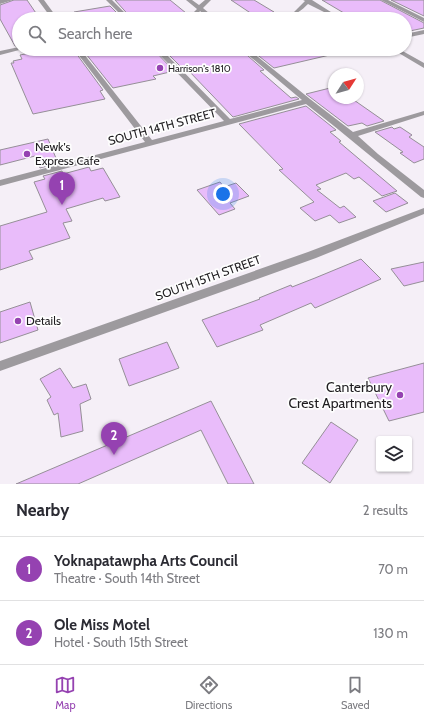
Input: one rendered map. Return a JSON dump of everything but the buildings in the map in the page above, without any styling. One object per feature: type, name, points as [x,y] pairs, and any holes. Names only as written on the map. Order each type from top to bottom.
[{"type":"street","points":[[0,2],[10,0]]},
{"type":"street","points":[[41,0],[50,12]]},
{"type":"street","points":[[109,0],[121,12]]},
{"type":"street","points":[[189,0],[204,12]]},
{"type":"street","points":[[196,12],[208,0]]},
{"type":"street","points":[[297,12],[307,0],[328,12]]},
{"type":"street","points":[[384,0],[408,12]]},
{"type":"street","points":[[412,14],[424,20]]},
{"type":"street","points":[[412,35],[424,32]]},
{"type":"street","points":[[0,53],[12,51]]},
{"type":"street","points":[[83,56],[150,143]]},
{"type":"street","points":[[164,56],[228,121]]},
{"type":"street","points":[[252,56],[307,101],[352,135],[375,156],[424,195]]},
{"type":"street","points":[[407,56],[424,66]]},
{"type":"street","name":"SOUTH 14TH STREET","points":[[0,183],[307,101]]},
{"type":"street","points":[[352,135],[424,113]]},
{"type":"street","name":"SOUTH 15TH STREET","points":[[0,366],[305,258],[424,212]]},
{"type":"place","name":"Harrison's 1810","points":[[160,68]]},
{"type":"place","name":"Newk's Express Cafe","points":[[27,154]]},
{"type":"place","name":"Yoknapatawpha Arts Council","points":[[62,205]]},
{"type":"place","name":"Details","points":[[18,321]]},
{"type":"place","name":"Canterbury Crest Apartments","points":[[400,395]]},
{"type":"place","name":"Ole Miss Motel","points":[[114,455]]}]
